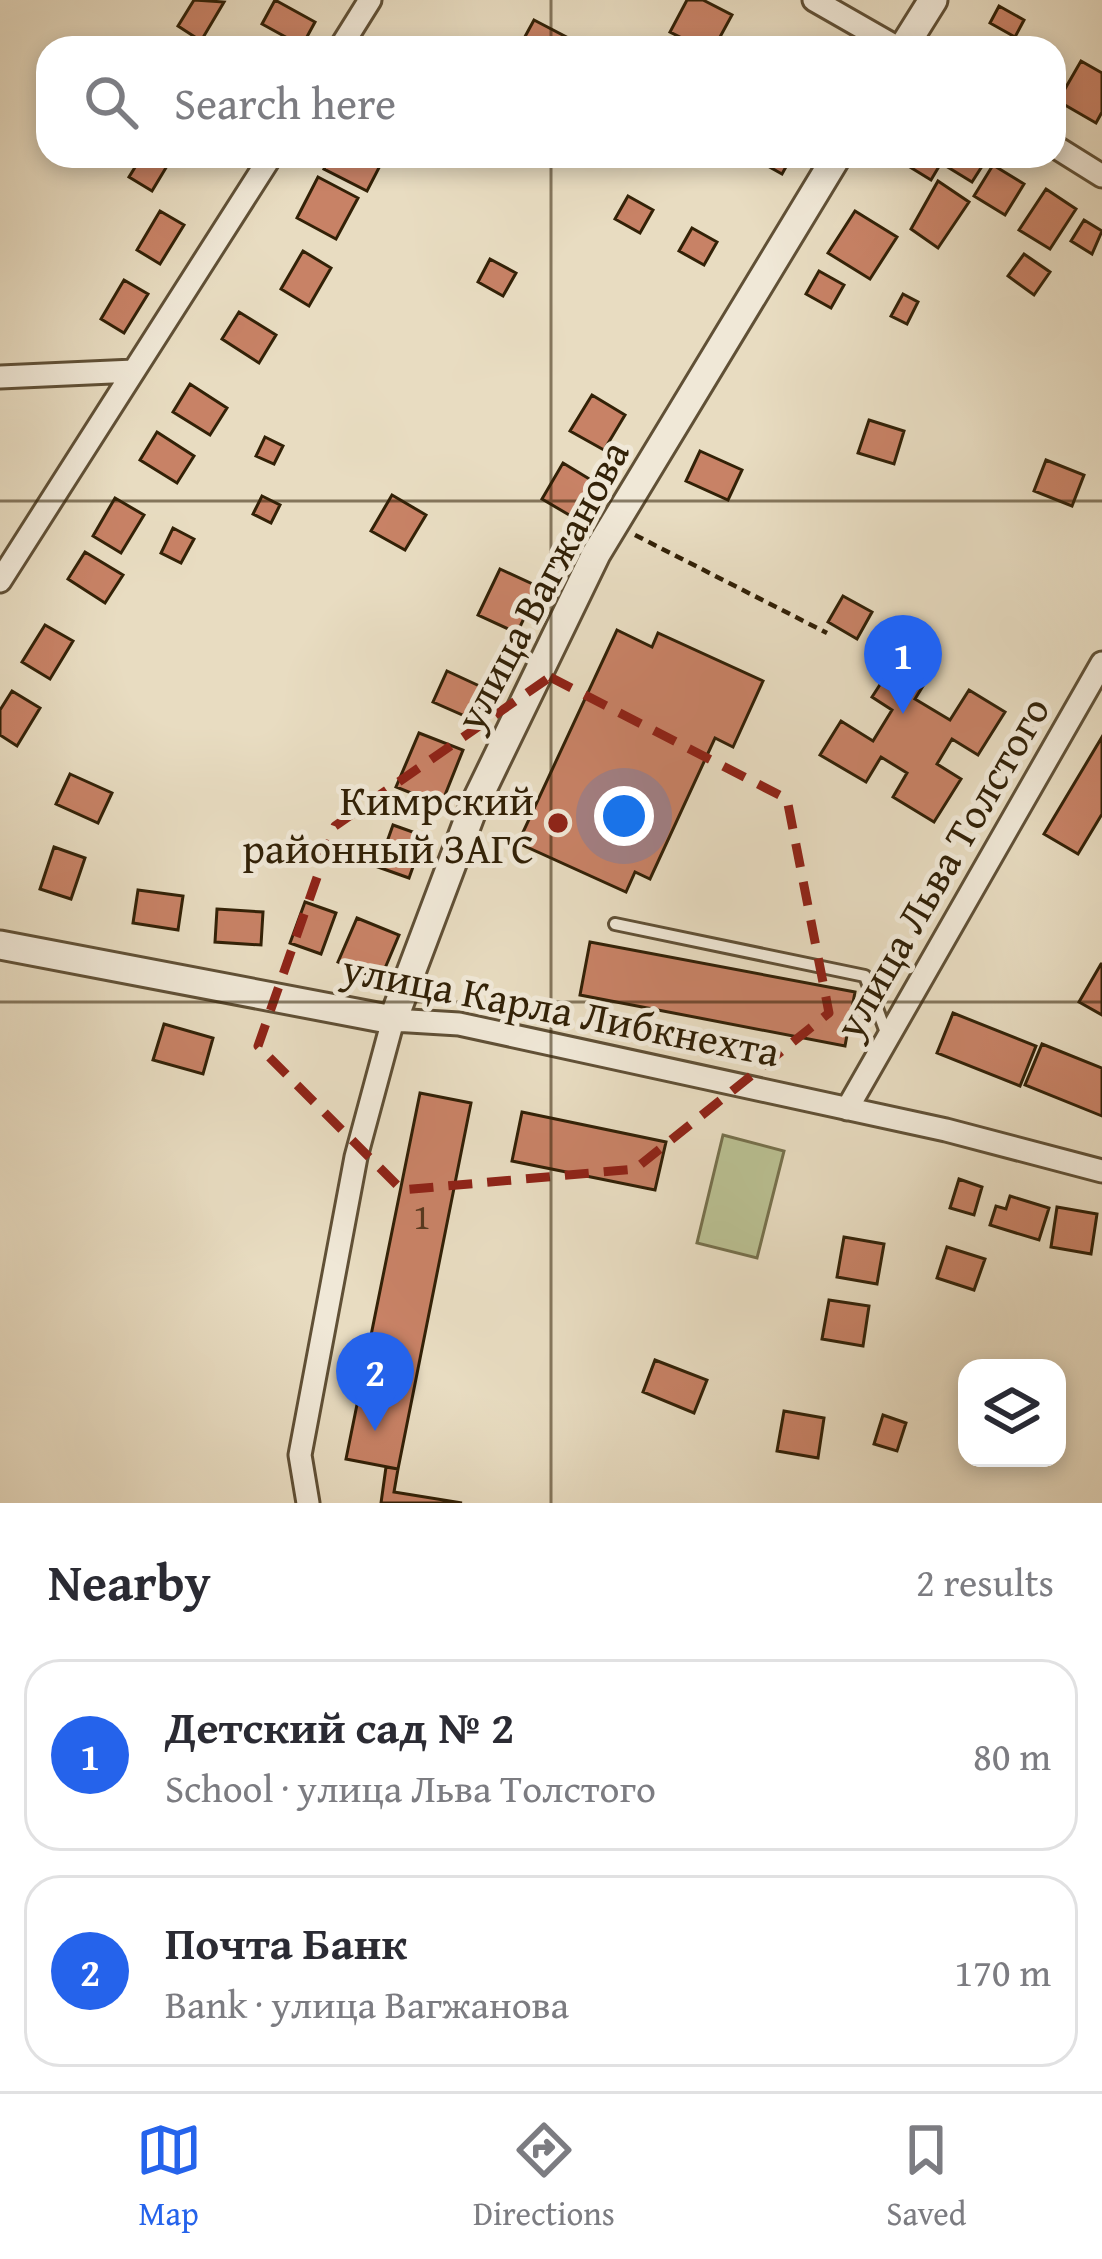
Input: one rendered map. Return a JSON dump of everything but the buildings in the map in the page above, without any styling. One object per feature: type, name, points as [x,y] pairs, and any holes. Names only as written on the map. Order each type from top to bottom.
[{"type":"street","points":[[348,36],[370,0]]},
{"type":"street","points":[[814,0],[878,36]]},
{"type":"street","points":[[908,36],[933,0]]},
{"type":"street","points":[[1066,154],[1102,176]]},
{"type":"street","points":[[0,581],[263,168]]},
{"type":"street","name":"улица Вагжанова","points":[[308,1503],[300,1455],[356,1156],[393,1020],[473,808],[614,524],[830,168]]},
{"type":"street","points":[[0,377],[134,371]]},
{"type":"street","name":"улица Льва Толстого","points":[[847,1109],[1102,663]]},
{"type":"street","name":"улица Карла Либкнехта","points":[[0,945],[393,1020],[459,1024],[847,1109],[1102,1171]]},
{"type":"lane","points":[[615,924],[865,976],[888,1038]]},
{"type":"path","points":[[614,524],[827,633]]},
{"type":"highlighted area","points":[[550,677],[787,799],[829,1013],[635,1169],[402,1190],[258,1046],[335,826]]},
{"type":"green space","points":[[723,1135],[784,1151],[757,1258],[697,1243]]},
{"type":"place","name":"Детский сад № 2","points":[[903,714]]},
{"type":"place","name":"Кимрский районный ЗАГС","points":[[558,823]]},
{"type":"place","name":"Почта Банк","points":[[375,1431]]}]
